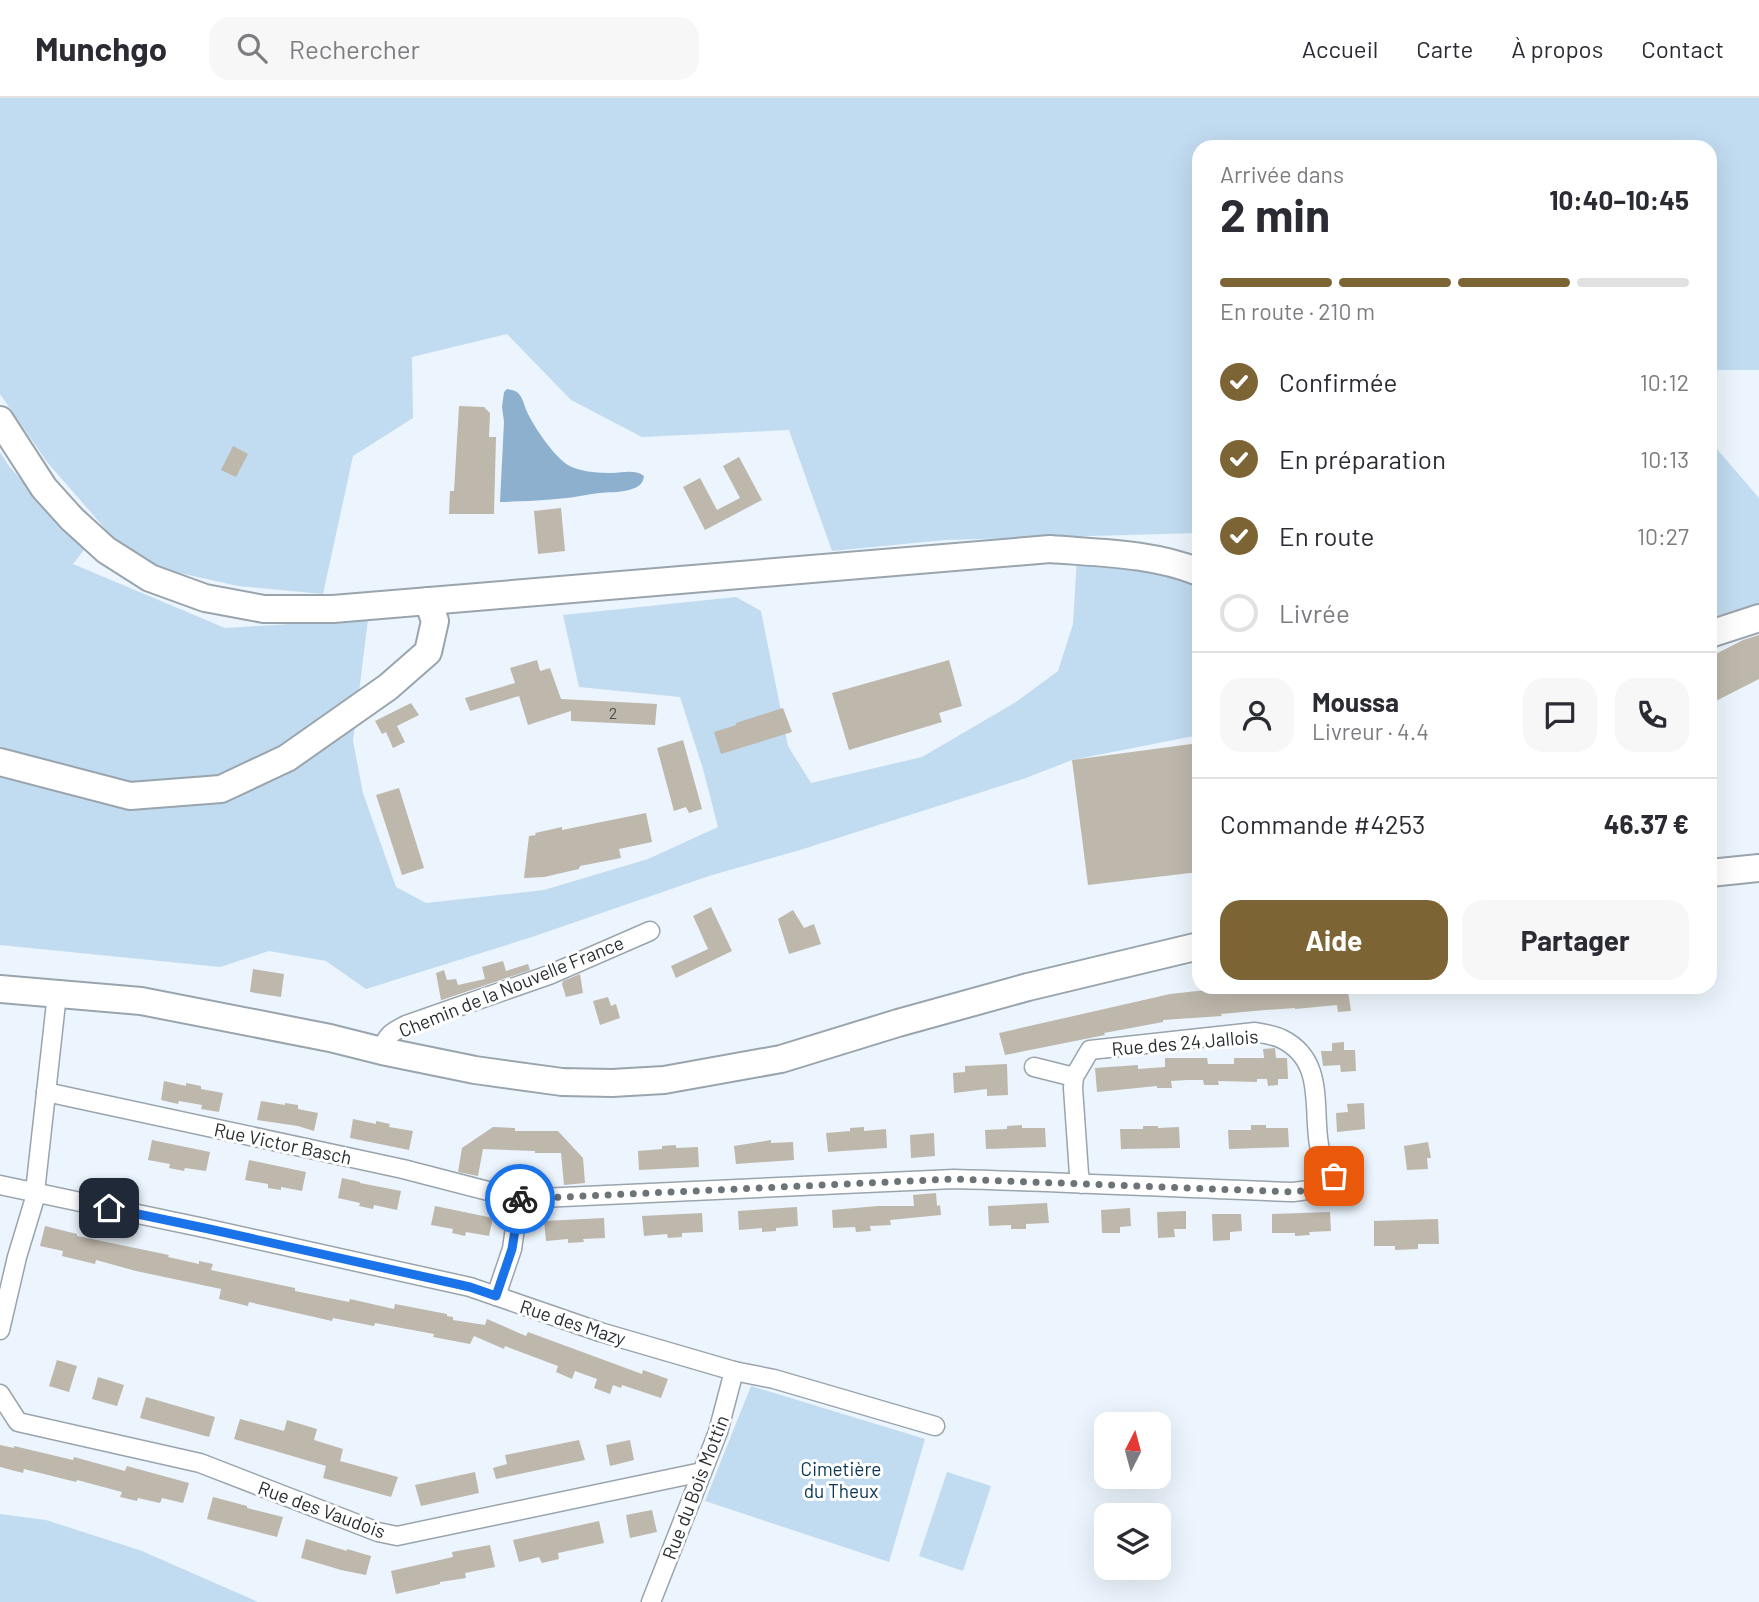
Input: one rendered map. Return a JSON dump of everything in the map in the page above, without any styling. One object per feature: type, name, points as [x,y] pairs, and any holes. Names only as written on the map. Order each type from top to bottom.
[{"type":"street","points":[[0,420],[44,488],[72,519],[106,550],[150,578],[205,598],[264,609],[333,609],[1050,549],[1136,556],[1192,569]]},
{"type":"street","points":[[0,762],[130,796],[221,789],[287,758],[388,687],[428,652],[435,621],[428,601]]},
{"type":"street","points":[[1717,632],[1759,618]]},
{"type":"street","points":[[1717,872],[1759,868]]},
{"type":"street","name":"Chemin de la Nouvelle France","points":[[382,1051],[391,1032],[406,1025],[549,975],[650,931]]},
{"type":"street","points":[[0,989],[141,1001],[475,1070],[562,1082],[612,1083],[664,1080],[781,1059],[1028,987],[1192,948]]},
{"type":"street","points":[[0,1330],[34,1200],[57,994]]},
{"type":"street","name":"Rue des 24 Jallois","points":[[1074,1077],[1090,1051],[1255,1032],[1280,1038],[1294,1047],[1307,1064],[1314,1081],[1320,1147],[1325,1165],[1334,1176]]},
{"type":"street","points":[[1034,1067],[1074,1077],[1079,1174],[1082,1184]]},
{"type":"street","name":"Rue Victor Basch","points":[[46,1092],[390,1166],[519,1199],[954,1179],[1293,1192],[1322,1187],[1334,1176]]},
{"type":"street","name":"Rue des Mazy","points":[[0,1185],[457,1284],[600,1332],[734,1371],[774,1378],[935,1426]]},
{"type":"street","points":[[496,1296],[512,1249],[519,1199]]},
{"type":"street","name":"Rue du Bois Mottin","points":[[651,1602],[718,1432],[734,1371]]},
{"type":"street","name":"Rue des Vaudois","points":[[0,1394],[18,1422],[200,1463],[377,1532],[397,1536],[702,1472]]},
{"type":"green space","points":[[0,98],[1759,98],[1759,370],[1717,370],[1717,140],[1192,140],[1192,533],[945,540],[832,551],[789,430],[642,437],[571,400],[507,334],[412,357],[413,418],[353,456],[323,594],[238,586],[135,563],[47,462],[0,394]]},
{"type":"green space","points":[[1717,449],[1759,498],[1759,603],[1717,616]]},
{"type":"green space","points":[[0,452],[8,465],[84,550],[73,564],[225,628],[368,619],[353,741],[363,793],[396,887],[426,903],[544,890],[648,859],[718,827],[680,697],[579,687],[563,615],[736,597],[761,611],[788,746],[811,783],[922,757],[1016,702],[1058,671],[1073,624],[1077,558],[1134,565],[1192,579],[1192,736],[1072,760],[1026,778],[709,876],[532,937],[366,989],[326,961],[269,951],[220,967],[0,945]]},
{"type":"green space","name":"Cimetière du Theux","points":[[751,1386],[925,1439],[889,1562],[705,1501]]},
{"type":"green space","points":[[947,1472],[991,1486],[963,1571],[919,1556]]},
{"type":"green space","points":[[0,1514],[46,1520],[142,1551],[258,1602],[0,1602]]},
{"type":"shaded area","points":[[507,389],[519,394],[539,432],[565,463],[588,471],[636,473],[644,476],[641,483],[624,491],[558,499],[500,502],[504,422],[502,407]]},
{"type":"building","points":[[459,406],[484,407],[490,413],[489,437],[496,437],[494,514],[449,514],[450,491],[454,491]]},
{"type":"building","points":[[233,446],[248,454],[236,477],[221,470]]},
{"type":"building","points":[[739,457],[762,500],[705,530],[683,487],[700,478],[717,510],[740,498],[723,466]]},
{"type":"building","points":[[561,508],[565,551],[538,554],[534,511]]},
{"type":"building","points":[[1759,635],[1759,679],[1717,700],[1717,653]]},
{"type":"building","points":[[537,660],[540,671],[550,668],[561,699],[657,704],[655,725],[571,721],[571,711],[528,725],[519,696],[470,711],[465,698],[515,683],[510,668]]},
{"type":"building","points":[[949,660],[962,706],[939,713],[942,722],[849,750],[832,693]]},
{"type":"building","points":[[411,703],[419,715],[397,726],[405,742],[393,748],[386,732],[382,734],[375,721]]},
{"type":"building","points":[[783,708],[792,732],[721,754],[714,732]]},
{"type":"building","points":[[683,740],[702,809],[689,813],[686,807],[674,811],[657,748]]},
{"type":"building","points":[[1192,744],[1192,873],[1088,885],[1072,760]]},
{"type":"building","points":[[399,788],[424,868],[402,875],[376,795]]},
{"type":"building","points":[[646,813],[652,842],[619,849],[621,858],[544,877],[524,878],[529,836],[562,827],[562,830]]},
{"type":"building","points":[[711,907],[732,951],[676,978],[671,966],[708,949],[693,916]]},
{"type":"building","points":[[793,910],[804,928],[814,924],[821,944],[789,954],[778,919]]},
{"type":"building","points":[[503,961],[506,971],[528,964],[530,970],[439,1001],[436,973],[444,970],[447,980],[456,979],[458,985],[485,979],[482,967]]},
{"type":"building","points":[[253,969],[284,974],[281,997],[250,992]]},
{"type":"building","points":[[580,974],[583,993],[566,997],[563,981]]},
{"type":"building","points":[[1192,992],[1192,994],[1348,994],[1351,1011],[1338,1012],[1337,1005],[1163,1020],[1104,1033],[1105,1035],[1005,1055],[999,1033],[1170,994]]},
{"type":"building","points":[[608,997],[611,1006],[616,1004],[620,1018],[600,1025],[593,1001]]},
{"type":"building","points":[[1344,1042],[1344,1050],[1355,1050],[1356,1071],[1341,1072],[1340,1065],[1323,1066],[1321,1051],[1332,1051],[1332,1043]]},
{"type":"building","points":[[1275,1048],[1276,1058],[1287,1058],[1288,1079],[1278,1079],[1278,1085],[1268,1086],[1267,1079],[1257,1079],[1257,1082],[1218,1081],[1219,1085],[1204,1085],[1203,1080],[1187,1080],[1171,1081],[1172,1088],[1157,1086],[1097,1092],[1095,1068],[1138,1065],[1138,1069],[1165,1067],[1165,1058],[1207,1058],[1208,1064],[1234,1064],[1234,1058],[1264,1058],[1263,1049]]},
{"type":"building","points":[[1007,1064],[1008,1095],[987,1096],[987,1089],[954,1093],[953,1073],[965,1072],[965,1066]]},
{"type":"building","points":[[164,1081],[201,1086],[201,1089],[223,1093],[219,1112],[201,1109],[202,1105],[161,1100]]},
{"type":"building","points":[[261,1101],[298,1105],[298,1109],[318,1113],[314,1131],[257,1120]]},
{"type":"building","points":[[1364,1103],[1365,1129],[1337,1132],[1336,1113],[1348,1112],[1347,1104]]},
{"type":"building","points":[[353,1119],[376,1124],[376,1121],[390,1124],[389,1127],[413,1131],[409,1150],[350,1138]]},
{"type":"building","points":[[1022,1125],[1022,1128],[1045,1128],[1046,1147],[986,1149],[985,1130]]},
{"type":"building","points":[[1251,1125],[1288,1128],[1289,1147],[1229,1149],[1228,1130],[1251,1130]]},
{"type":"building","points":[[1143,1126],[1179,1127],[1180,1148],[1121,1149],[1120,1129],[1143,1129]]},
{"type":"building","points":[[493,1127],[515,1128],[515,1131],[558,1131],[583,1158],[585,1183],[564,1185],[561,1153],[483,1149],[478,1176],[458,1172],[462,1148]]},
{"type":"building","points":[[864,1127],[864,1131],[886,1129],[887,1148],[828,1152],[826,1133]]},
{"type":"building","points":[[934,1133],[935,1156],[911,1158],[910,1135]]},
{"type":"building","points":[[152,1140],[210,1152],[206,1171],[185,1168],[184,1171],[169,1168],[170,1164],[148,1160]]},
{"type":"building","points":[[771,1140],[771,1143],[793,1142],[794,1160],[736,1164],[734,1146]]},
{"type":"building","points":[[1428,1142],[1431,1158],[1427,1158],[1428,1169],[1407,1170],[1404,1146]]},
{"type":"building","points":[[676,1145],[676,1148],[698,1147],[699,1167],[639,1170],[638,1151]]},
{"type":"building","points":[[249,1160],[306,1172],[302,1191],[281,1187],[281,1190],[268,1188],[268,1184],[245,1180]]},
{"type":"building","points":[[342,1178],[401,1191],[397,1210],[374,1205],[373,1209],[338,1198]]},
{"type":"building","points":[[936,1193],[941,1215],[890,1220],[891,1225],[870,1226],[871,1231],[856,1232],[855,1227],[833,1228],[832,1210],[914,1206],[913,1195]]},
{"type":"building","points":[[1047,1203],[1049,1223],[1026,1224],[1026,1229],[1011,1229],[1011,1225],[989,1226],[988,1206]]},
{"type":"building","points":[[435,1206],[493,1218],[489,1236],[466,1232],[465,1236],[452,1233],[453,1229],[431,1225]]},
{"type":"building","points":[[797,1207],[798,1226],[762,1232],[762,1228],[739,1230],[738,1211]]},
{"type":"building","points":[[1130,1208],[1131,1226],[1120,1227],[1120,1233],[1102,1233],[1101,1210]]},
{"type":"building","points":[[1186,1211],[1186,1229],[1174,1229],[1175,1237],[1158,1238],[1157,1212]]},
{"type":"building","points":[[1330,1212],[1331,1231],[1295,1236],[1295,1233],[1272,1233],[1272,1214]]},
{"type":"building","points":[[702,1213],[703,1232],[682,1233],[682,1237],[668,1238],[667,1234],[644,1236],[642,1216]]},
{"type":"building","points":[[1212,1214],[1241,1214],[1242,1231],[1230,1232],[1230,1240],[1213,1241]]},
{"type":"building","points":[[604,1218],[605,1238],[568,1243],[568,1239],[546,1241],[544,1221]]},
{"type":"building","points":[[1438,1219],[1439,1244],[1418,1244],[1418,1249],[1395,1250],[1395,1246],[1374,1246],[1374,1221]]},
{"type":"building","points":[[45,1226],[77,1236],[169,1255],[168,1257],[199,1264],[199,1261],[213,1264],[211,1270],[295,1288],[295,1291],[394,1309],[395,1304],[447,1314],[453,1317],[453,1320],[485,1325],[487,1319],[526,1336],[528,1332],[642,1374],[643,1370],[668,1379],[661,1398],[622,1385],[621,1388],[613,1385],[610,1394],[594,1388],[597,1379],[575,1371],[572,1379],[556,1372],[558,1366],[505,1346],[504,1349],[474,1336],[470,1344],[375,1323],[374,1326],[333,1318],[332,1321],[249,1302],[248,1306],[219,1299],[221,1289],[96,1260],[95,1264],[62,1256],[63,1251],[40,1246]]},
{"type":"building","points":[[57,1360],[77,1366],[69,1392],[49,1386]]},
{"type":"building","points":[[98,1377],[124,1385],[117,1406],[92,1399]]},
{"type":"building","points":[[146,1397],[215,1417],[209,1437],[140,1418]]},
{"type":"building","points":[[240,1419],[284,1431],[287,1420],[317,1429],[314,1440],[343,1449],[340,1461],[398,1477],[391,1497],[323,1478],[326,1466],[234,1439]]},
{"type":"building","points":[[579,1440],[585,1460],[496,1479],[493,1468],[507,1464],[505,1455]]},
{"type":"building","points":[[630,1440],[634,1460],[610,1466],[606,1445]]},
{"type":"building","points":[[0,1445],[73,1460],[74,1457],[125,1471],[127,1466],[189,1483],[183,1503],[162,1498],[160,1503],[138,1498],[137,1501],[120,1497],[122,1492],[77,1480],[76,1482],[24,1469],[23,1473],[0,1467]]},
{"type":"building","points":[[475,1472],[479,1493],[421,1506],[415,1485]]},
{"type":"building","points":[[213,1497],[283,1517],[277,1537],[207,1519]]},
{"type":"building","points":[[652,1510],[657,1532],[630,1538],[626,1515]]},
{"type":"building","points":[[599,1521],[604,1543],[558,1553],[559,1559],[542,1563],[539,1557],[519,1562],[513,1540]]},
{"type":"building","points":[[306,1539],[371,1556],[366,1575],[301,1558]]},
{"type":"building","points":[[490,1545],[495,1567],[465,1573],[466,1578],[396,1594],[391,1571],[453,1557],[452,1552]]},
{"type":"way so far","points":[[520,1199],[954,1179],[1293,1192],[1322,1187],[1334,1176]]},
{"type":"route","points":[[109,1208],[470,1287],[496,1296],[512,1249],[520,1199]]}]
